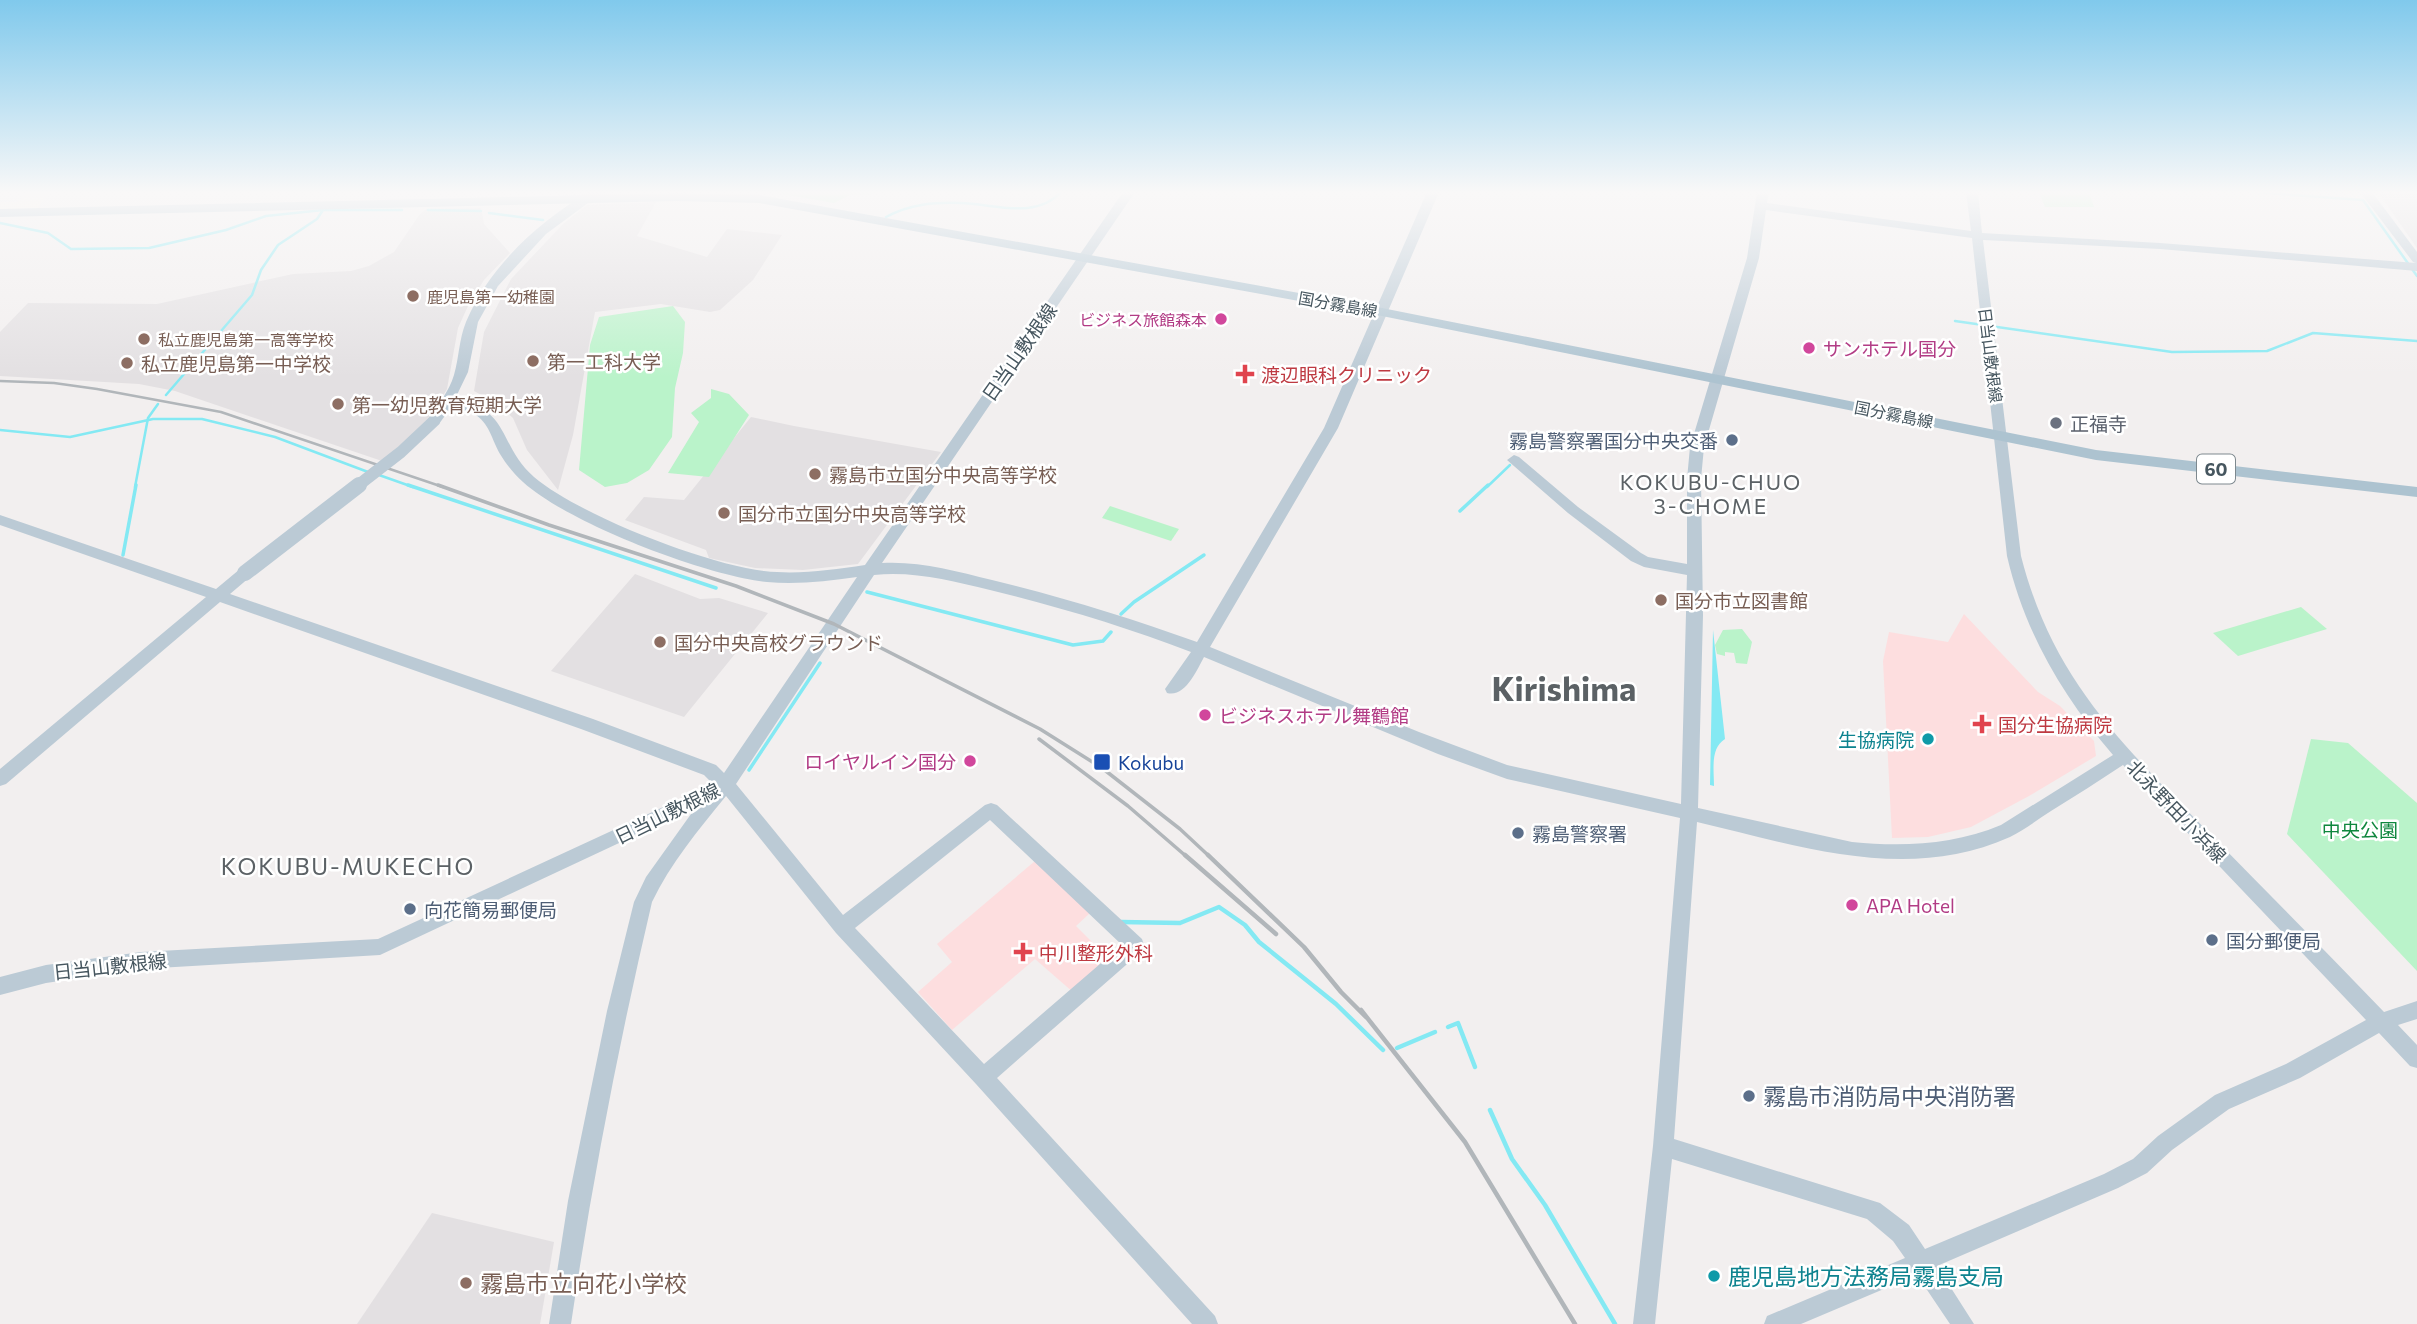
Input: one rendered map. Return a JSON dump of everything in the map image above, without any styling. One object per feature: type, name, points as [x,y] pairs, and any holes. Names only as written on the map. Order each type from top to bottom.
[{"type":"main road","name":"国分霧島線","points":[[1054,254],[1382,312],[1715,380],[2141,462],[2417,492]]},
{"type":"street","points":[[0,779],[245,573],[401,452],[434,421],[459,379],[470,325],[495,279],[520,254]]},
{"type":"street","name":"日当山敷根線","points":[[7,983],[79,966],[118,962],[340,952],[380,947],[725,786],[1086,254]]},
{"type":"street","points":[[1173,690],[1200,650],[1331,428],[1407,254]]},
{"type":"street","points":[[1644,1324],[1663,1146],[1689,815],[1695,571],[1692,509],[1697,447],[1754,254]]},
{"type":"street","name":"日当山敷根線","points":[[1979,254],[2000,436]]},
{"type":"street","points":[[2255,254],[2417,267]]},
{"type":"street","points":[[445,405],[475,409],[489,417],[514,465],[541,492],[716,568],[780,578],[830,576],[900,568],[931,571],[987,584],[1200,650],[1458,756],[1507,772],[1852,850],[1893,853],[1944,849],[1990,838],[2124,756]]},
{"type":"street","name":"北永野田小浜線","points":[[2000,436],[2019,584],[2029,614],[2050,657],[2079,704],[2124,756],[2417,1059]]},
{"type":"street","points":[[1514,460],[1644,562],[1695,571]]},
{"type":"street","points":[[0,520],[600,729],[710,770],[736,794],[842,927],[983,1077],[1207,1324]]},
{"type":"street","points":[[559,1324],[579,1201],[617,1011],[643,902],[652,883],[697,819],[725,786]]},
{"type":"street","points":[[842,927],[991,810],[1135,946],[983,1077]]},
{"type":"street","points":[[1775,1324],[2140,1166],[2165,1143],[2222,1102],[2293,1071],[2381,1023],[2417,1010]]},
{"type":"street","points":[[1663,1146],[1873,1210],[1901,1233],[1963,1324]]},
{"type":"shaded area","points":[[391,254],[509,254],[484,280],[468,306],[458,328],[447,389],[427,422],[382,461],[175,391],[139,384],[0,376],[0,332],[28,303],[157,304],[293,274],[351,271],[369,266]]},
{"type":"shaded area","name":"第一工科大学","points":[[535,254],[696,254],[707,257],[709,254],[770,254],[753,280],[720,310],[710,312],[661,304],[595,312],[573,435],[558,490],[527,450],[513,418],[496,403],[474,391],[484,332],[511,279]]},
{"type":"shaded area","name":"霧島市立国分中央高等学校","points":[[751,417],[941,452],[858,564],[803,570],[755,568],[709,558],[706,550],[625,520],[644,497],[684,500]]},
{"type":"shaded area","name":"国分中央高校グラウンド","points":[[635,574],[700,599],[719,598],[768,613],[684,717],[551,671]]},
{"type":"shaded area","name":"国分生協病院","points":[[1964,614],[2038,692],[2060,706],[2094,741],[2096,756],[1971,827],[1928,837],[1892,838],[1883,661],[1889,632],[1948,642]]},
{"type":"shaded area","name":"中川整形外科","points":[[1035,861],[1090,913],[1076,926],[1111,961],[1074,993],[1035,959],[952,1030],[918,992],[952,962],[937,944]]},
{"type":"shaded area","name":"霧島市立向花小学校","points":[[432,1213],[554,1242],[540,1324],[357,1324]]},
{"type":"green space","points":[[673,306],[685,322],[683,353],[675,388],[672,437],[649,470],[627,483],[605,487],[579,470],[590,345],[599,317]]},
{"type":"green space","points":[[711,389],[729,394],[749,415],[709,477],[668,473],[699,422],[691,413],[711,398]]},
{"type":"green space","points":[[1110,506],[1179,529],[1171,541],[1102,518]]},
{"type":"green space","points":[[2301,607],[2327,629],[2238,656],[2213,633]]},
{"type":"green space","points":[[1742,629],[1752,642],[1747,664],[1736,663],[1734,653],[1725,652],[1725,656],[1717,654],[1715,645],[1723,630]]},
{"type":"green space","name":"中央公園","points":[[2311,739],[2348,743],[2417,803],[2417,971],[2287,834]]},
{"type":"water","points":[[1713,630],[1725,739],[1715,754],[1714,786],[1710,785]]},
{"type":"waterway","points":[[166,395],[252,295],[261,270],[272,254]]},
{"type":"waterway","points":[[2401,254],[2417,276]]},
{"type":"waterway","points":[[1955,321],[2172,352],[2267,351],[2313,333],[2417,341]]},
{"type":"waterway","points":[[148,420],[158,404]]},
{"type":"waterway","points":[[148,420],[202,419],[275,437],[368,472]]},
{"type":"waterway","points":[[0,430],[70,437],[148,420]]},
{"type":"waterway","points":[[135,487],[148,420]]},
{"type":"waterway","points":[[1487,487],[1510,465]]},
{"type":"waterway","points":[[379,475],[413,487]]},
{"type":"waterway","points":[[123,555],[136,485]]},
{"type":"waterway","points":[[408,485],[716,588]]},
{"type":"waterway","points":[[1460,511],[1488,485]]},
{"type":"waterway","points":[[1121,614],[1134,602],[1204,555]]},
{"type":"waterway","points":[[867,592],[1073,645],[1103,641],[1111,632]]},
{"type":"waterway","points":[[749,770],[820,663]]},
{"type":"waterway","points":[[1121,922],[1180,923],[1219,907],[1245,925],[1259,942],[1336,1004],[1383,1050]]},
{"type":"waterway","points":[[1448,1027],[1458,1023],[1475,1067]]},
{"type":"waterway","points":[[1397,1048],[1435,1032]]},
{"type":"waterway","points":[[1490,1110],[1512,1159],[1545,1205],[1615,1324]]},
{"type":"railway","points":[[0,381],[54,383],[97,389],[221,412],[443,487]]},
{"type":"railway","points":[[438,485],[549,525],[736,586],[834,624],[1040,729],[1102,768],[1180,829],[1210,857]]},
{"type":"railway","points":[[1039,739],[1128,806],[1187,857]]},
{"type":"railway","points":[[1185,855],[1276,934]]},
{"type":"railway","points":[[1208,855],[1304,947],[1341,992],[1366,1017]]},
{"type":"railway","points":[[1361,1010],[1465,1142],[1575,1324]]},
{"type":"place","name":"鹿児島第一幼稚園","points":[[413,296]]},
{"type":"place","name":"ビジネス旅館森本","points":[[1221,319]]},
{"type":"place","name":"私立鹿児島第一高等学校","points":[[144,339]]},
{"type":"place","name":"サンホテル国分","points":[[1809,348]]},
{"type":"place","name":"第一工科大学","points":[[533,361]]},
{"type":"place","name":"私立鹿児島第一中学校","points":[[127,363]]},
{"type":"place","name":"渡辺眼科クリニック","points":[[1245,374]]},
{"type":"place","name":"第一幼児教育短期大学","points":[[338,404]]},
{"type":"place","name":"正福寺","points":[[2056,423]]},
{"type":"place","name":"霧島警察署国分中央交番","points":[[1732,440]]},
{"type":"place","name":"霧島市立国分中央高等学校","points":[[815,474]]},
{"type":"place","name":"国分市立国分中央高等学校","points":[[724,513]]},
{"type":"place","name":"国分市立図書館","points":[[1661,600]]},
{"type":"place","name":"国分中央高校グラウンド","points":[[660,642]]},
{"type":"place","name":"ビジネスホテル舞鶴館","points":[[1205,715]]},
{"type":"place","name":"国分生協病院","points":[[1982,724]]},
{"type":"place","name":"生協病院","points":[[1928,739]]},
{"type":"place","name":"ロイヤルイン国分","points":[[970,761]]},
{"type":"place","name":"Kokubu","points":[[1102,762]]},
{"type":"place","name":"霧島警察署","points":[[1518,833]]},
{"type":"place","name":"APA Hotel","points":[[1852,905]]},
{"type":"place","name":"向花簡易郵便局","points":[[410,909]]},
{"type":"place","name":"国分郵便局","points":[[2212,940]]},
{"type":"place","name":"中川整形外科","points":[[1023,952]]},
{"type":"place","name":"霧島市消防局中央消防署","points":[[1749,1096]]},
{"type":"place","name":"鹿児島地方法務局霧島支局","points":[[1714,1276]]},
{"type":"place","name":"霧島市立向花小学校","points":[[466,1283]]},
{"type":"district","name":"KOKUBU-CHUO 3-CHOME","points":[[1711,493]]},
{"type":"district","name":"Kirishima","points":[[1564,687]]},
{"type":"district","name":"KOKUBU-MUKECHO","points":[[348,866]]}]
